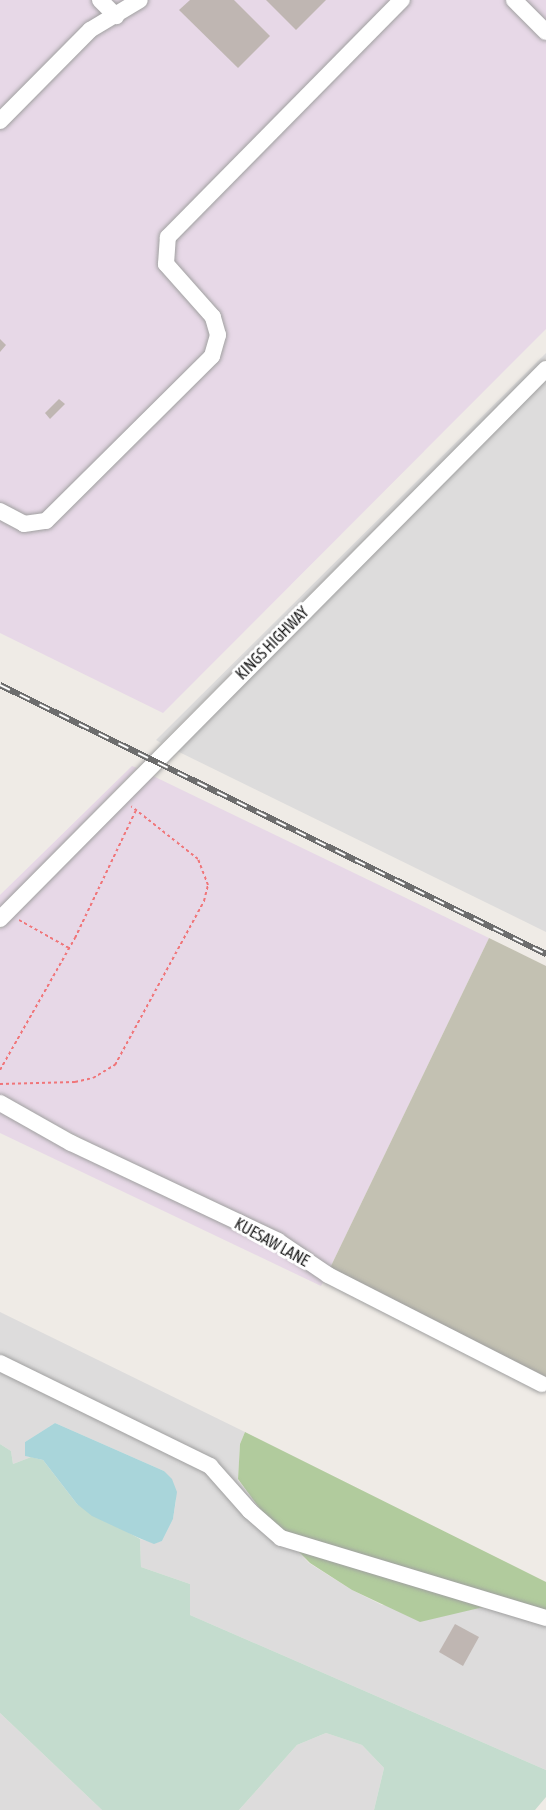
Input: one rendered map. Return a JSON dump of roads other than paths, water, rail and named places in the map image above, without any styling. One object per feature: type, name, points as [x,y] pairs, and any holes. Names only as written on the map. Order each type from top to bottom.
[{"type":"street","points":[[100,0],[116,16]]},
{"type":"street","points":[[0,121],[90,30],[140,0]]},
{"type":"street","points":[[0,511],[24,524],[46,521],[212,356],[218,335],[213,317],[166,264],[168,237],[402,0]]},
{"type":"street","points":[[514,0],[546,32]]},
{"type":"street","name":"KINGS HIGHWAY","points":[[3,915],[546,369]]},
{"type":"street","name":"KUESAW LANE","points":[[0,1103],[71,1143],[278,1241],[328,1275],[542,1384]]},
{"type":"street","points":[[0,1363],[210,1466],[250,1512],[281,1538],[546,1618]]},
{"type":"water","points":[[55,1423],[164,1471],[172,1479],[177,1492],[173,1519],[162,1541],[154,1544],[92,1516],[77,1504],[43,1460],[25,1456],[25,1442]]},
{"type":"railway","points":[[0,685],[546,954]]}]
